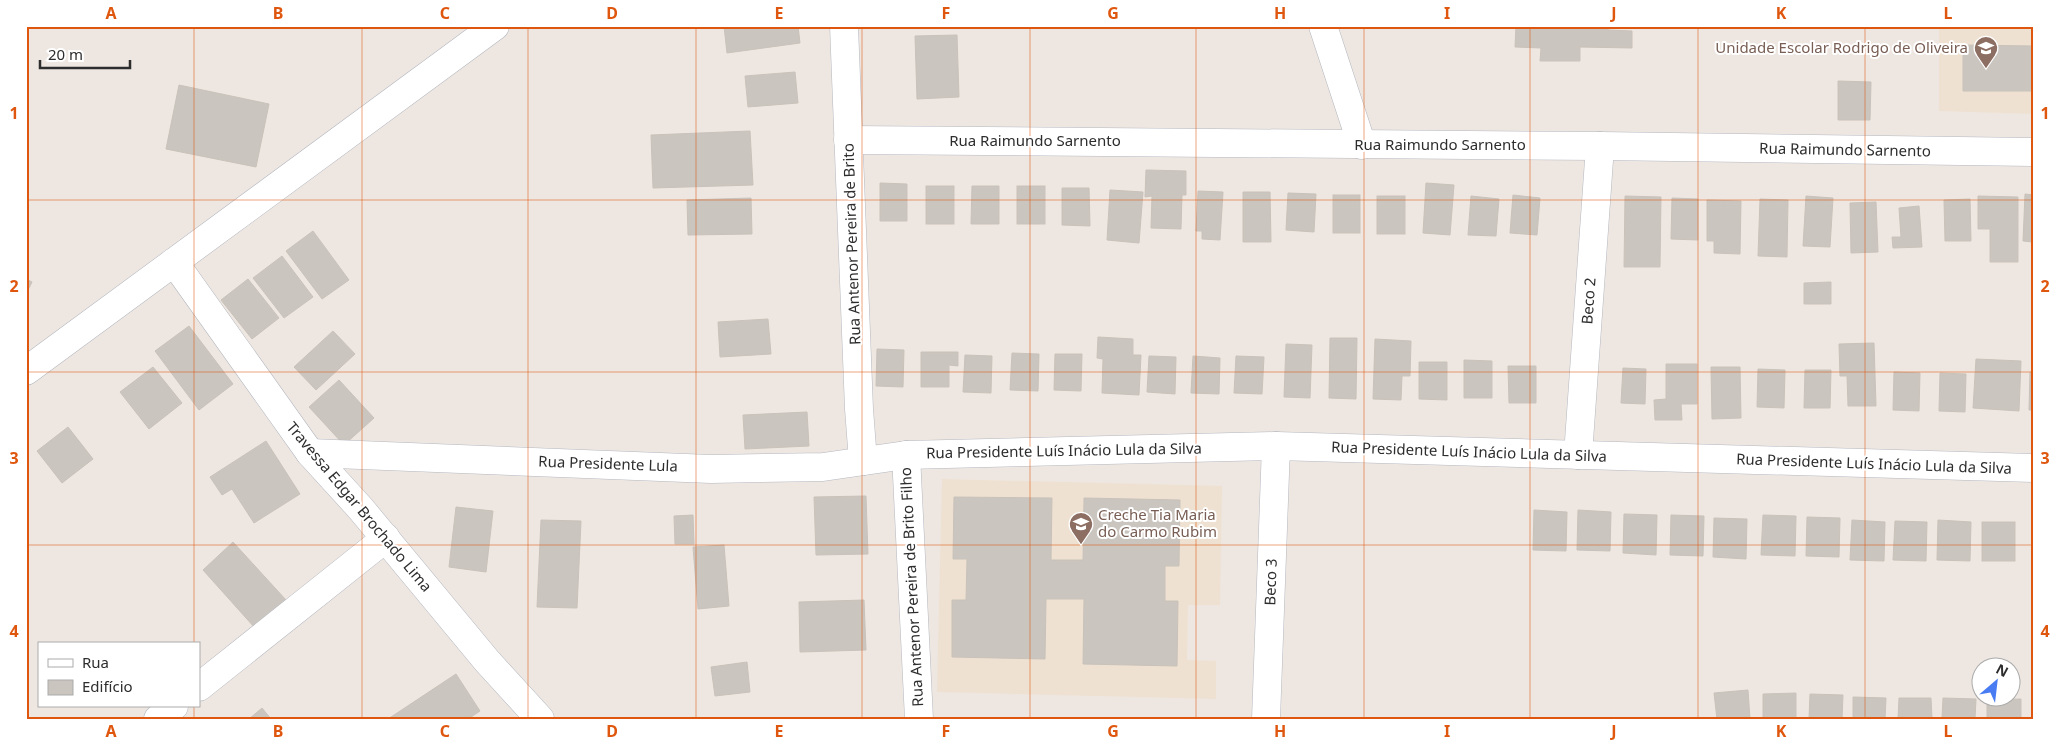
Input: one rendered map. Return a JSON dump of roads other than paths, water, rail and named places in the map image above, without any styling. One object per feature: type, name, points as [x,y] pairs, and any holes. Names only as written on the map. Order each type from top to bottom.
[{"type":"street","points":[[26,371],[495,26]]},
{"type":"street","name":"Rua Antenor Pereira de Brito","points":[[844,26],[858,399],[863,461]]},
{"type":"street","points":[[1324,26],[1362,145]]},
{"type":"street","name":"Rua Raimundo Sarnento","points":[[848,140],[1600,146],[2033,152]]},
{"type":"street","name":"Beco 2","points":[[1578,455],[1600,146]]},
{"type":"street","name":"Travessa Edgar Brochado Lima","points":[[174,262],[310,453],[386,538],[487,661],[540,719]]},
{"type":"street","name":"Rua Presidente Luís Inácio Lula da Silva","points":[[906,455],[1276,446],[2033,468]]},
{"type":"street","name":"Beco 3","points":[[1266,719],[1276,446]]},
{"type":"street","name":"Rua Presidente Lula","points":[[310,453],[711,469],[823,467],[906,455]]},
{"type":"street","name":"Rua Antenor Pereira de Brito Filho","points":[[906,455],[919,719]]},
{"type":"street","points":[[200,686],[386,538]]},
{"type":"street","points":[[158,719],[172,708]]},
{"type":"place","name":"Unidade Escolar Rodrigo de Oliveira","points":[[1986,69]]},
{"type":"place","name":"Creche Tia Maria do Carmo Rubim","points":[[1081,545]]}]
